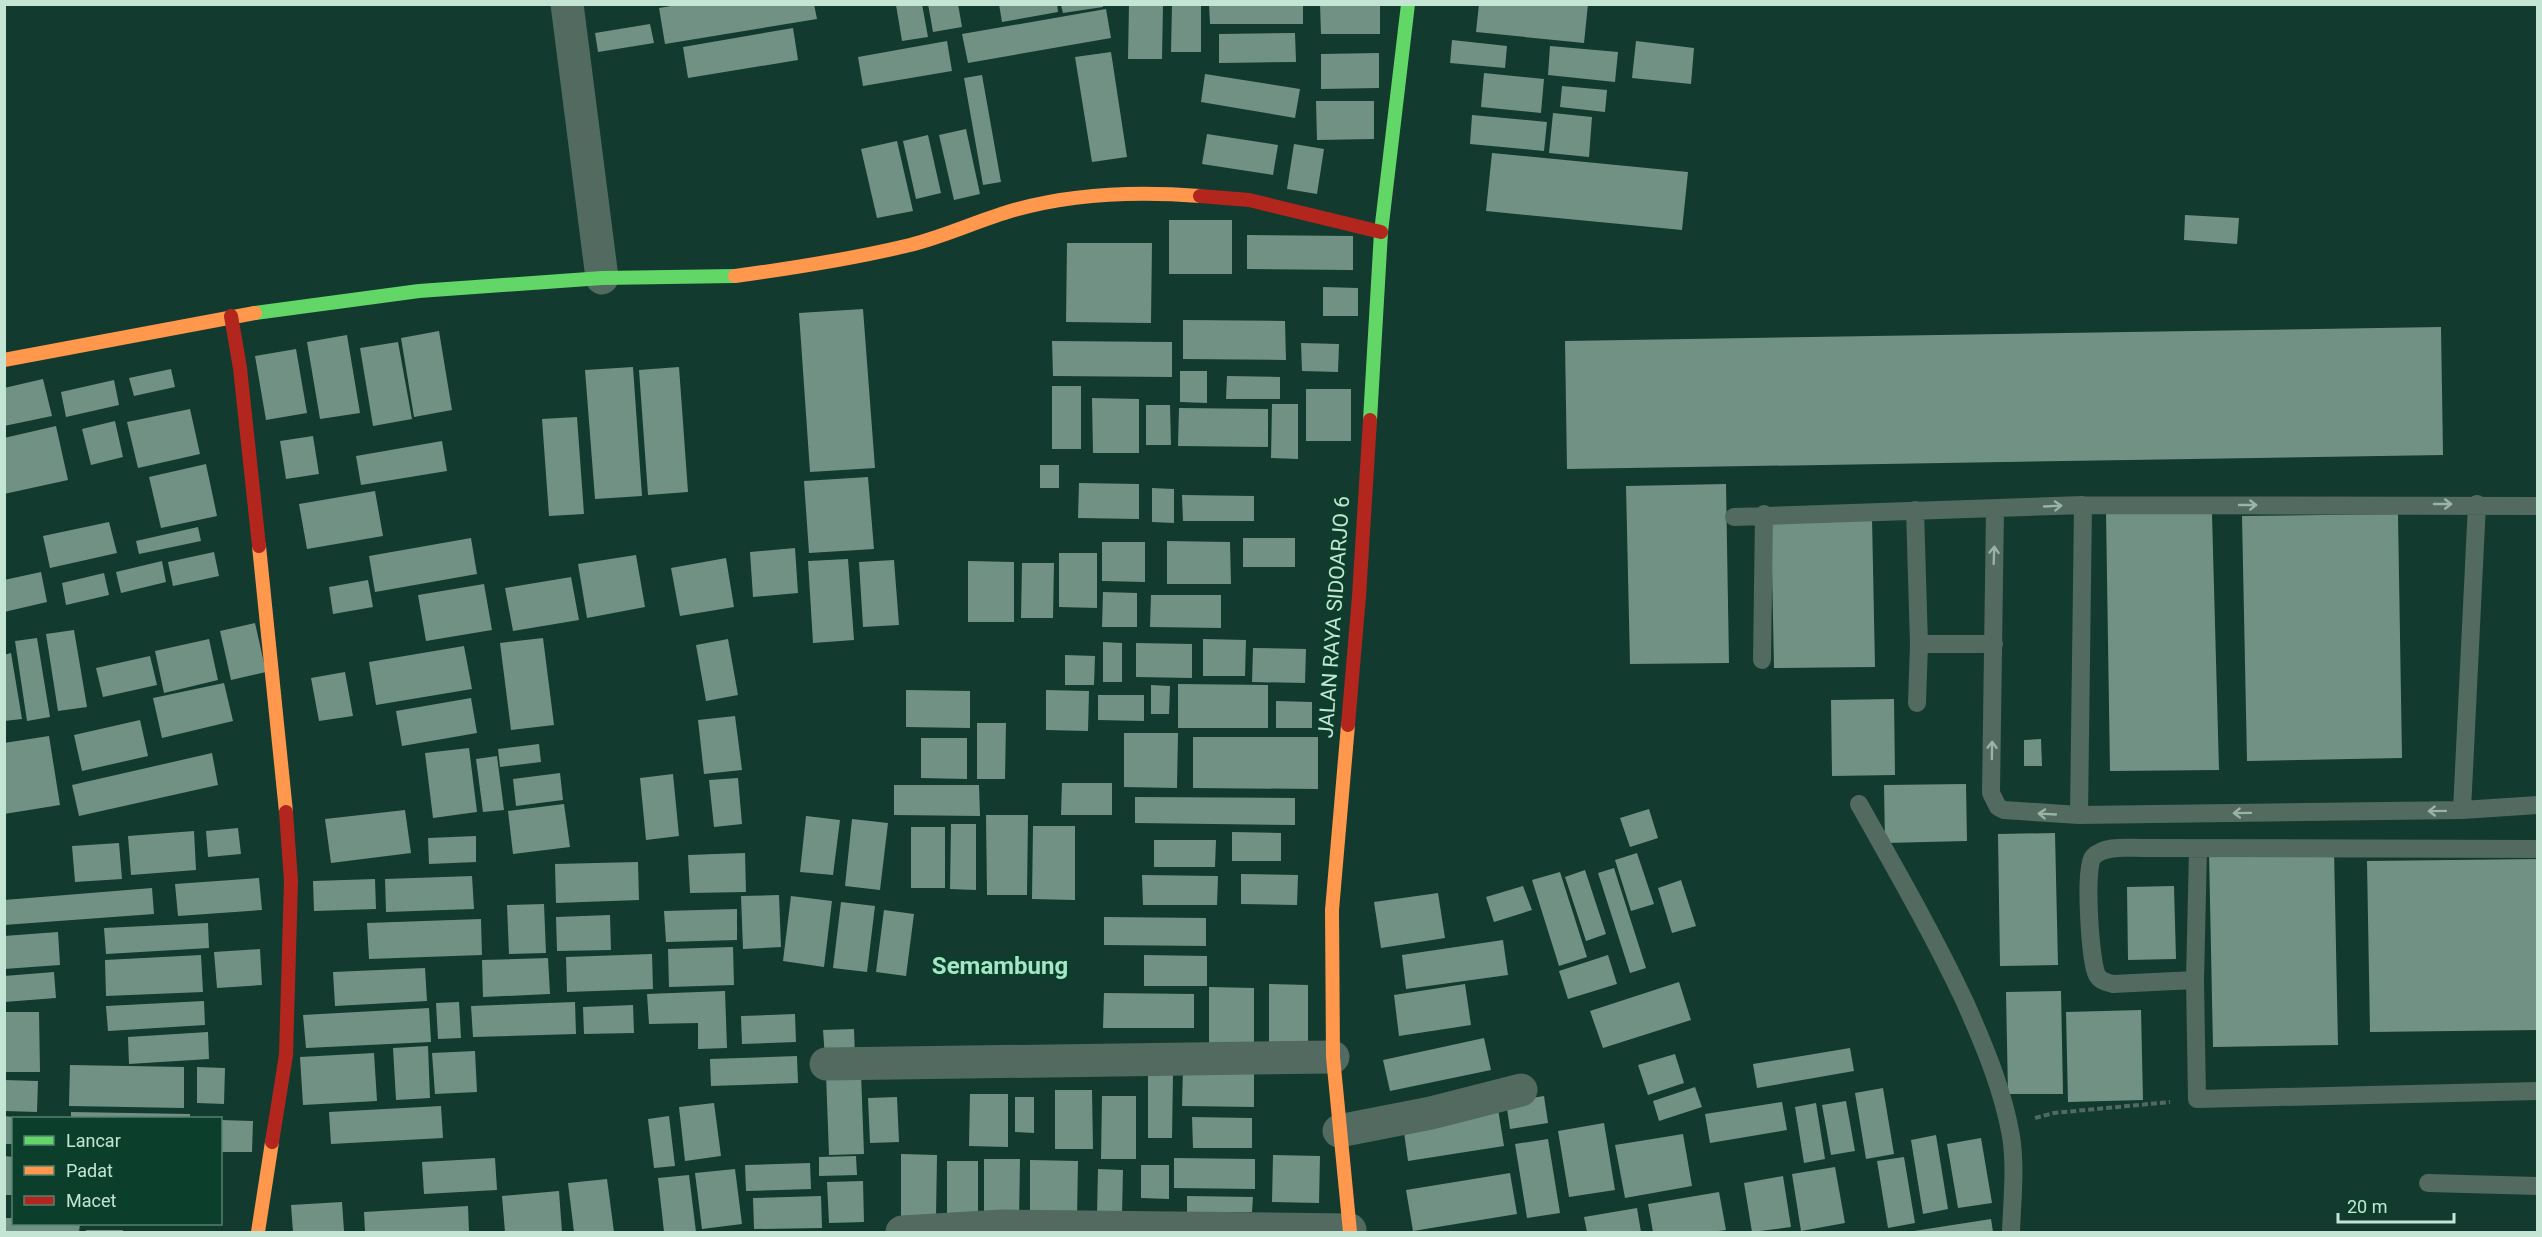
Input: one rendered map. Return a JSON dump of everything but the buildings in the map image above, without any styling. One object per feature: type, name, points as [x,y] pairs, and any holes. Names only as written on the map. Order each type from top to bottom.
[{"type":"street","points":[[567,4],[602,278]]},
{"type":"street","name":"JALAN RAYA SIDOARJO 6","points":[[1350,1232],[1333,1057],[1332,909],[1359,596],[1381,232],[1408,4]]},
{"type":"street","points":[[4,360],[231,316],[419,291],[602,278],[729,277],[820,265],[913,244],[1015,210],[1077,197],[1163,193],[1249,200],[1381,232]]},
{"type":"street","points":[[231,316],[240,368],[284,764],[291,881],[286,1055],[258,1233]]},
{"type":"street","points":[[826,1064],[1333,1057]]},
{"type":"street","points":[[1339,1131],[1431,1113],[1521,1090]]},
{"type":"street","points":[[902,1233],[1003,1226],[1350,1232]]},
{"type":"lane","points":[[2462,810],[2477,504]]},
{"type":"lane","points":[[1734,517],[1764,514],[2083,505],[2477,504],[2538,506]]},
{"type":"lane","points":[[2079,815],[2083,505]]},
{"type":"lane","points":[[1995,509],[1991,793],[1994,801],[2004,810],[2079,815],[2462,810],[2538,805]]},
{"type":"lane","points":[[1915,510],[1919,644],[1917,703]]},
{"type":"lane","points":[[1762,660],[1764,514]]},
{"type":"lane","points":[[1919,644],[1994,644]]},
{"type":"lane","points":[[1859,804],[1939,948],[1980,1035],[2011,1136],[2013,1180],[2011,1233]]},
{"type":"lane","points":[[2195,980],[2113,984],[2104,982],[2098,977],[2091,945],[2088,871],[2092,858],[2106,850],[2142,848],[2538,849]]},
{"type":"lane","points":[[2198,849],[2195,980],[2197,1099],[2538,1091]]},
{"type":"lane","points":[[2428,1183],[2538,1186]]},
{"type":"path","points":[[2011,1136],[2028,1120],[2054,1113],[2197,1099]]},
{"type":"traffic: fast","points":[[1370,420],[1381,232],[1408,4]]},
{"type":"traffic: fast","points":[[255,313],[419,291],[602,278],[735,276]]},
{"type":"traffic: slow","points":[[735,276],[823,263],[910,245],[1014,210],[1060,200],[1130,194],[1200,196]]},
{"type":"traffic: slow","points":[[4,360],[255,313]]},
{"type":"traffic: slow","points":[[259,546],[286,812]]},
{"type":"traffic: slow","points":[[1348,725],[1332,910],[1333,1057],[1350,1232]]},
{"type":"traffic: slow","points":[[258,1232],[272,1142]]},
{"type":"traffic: jam","points":[[1200,196],[1249,200],[1381,232]]},
{"type":"traffic: jam","points":[[231,316],[240,368],[259,546]]},
{"type":"traffic: jam","points":[[1348,725],[1370,420]]},
{"type":"traffic: jam","points":[[272,1142],[286,1055],[291,881],[286,812]]},
{"type":"district","name":"Semambung","points":[[1000,966]]}]
